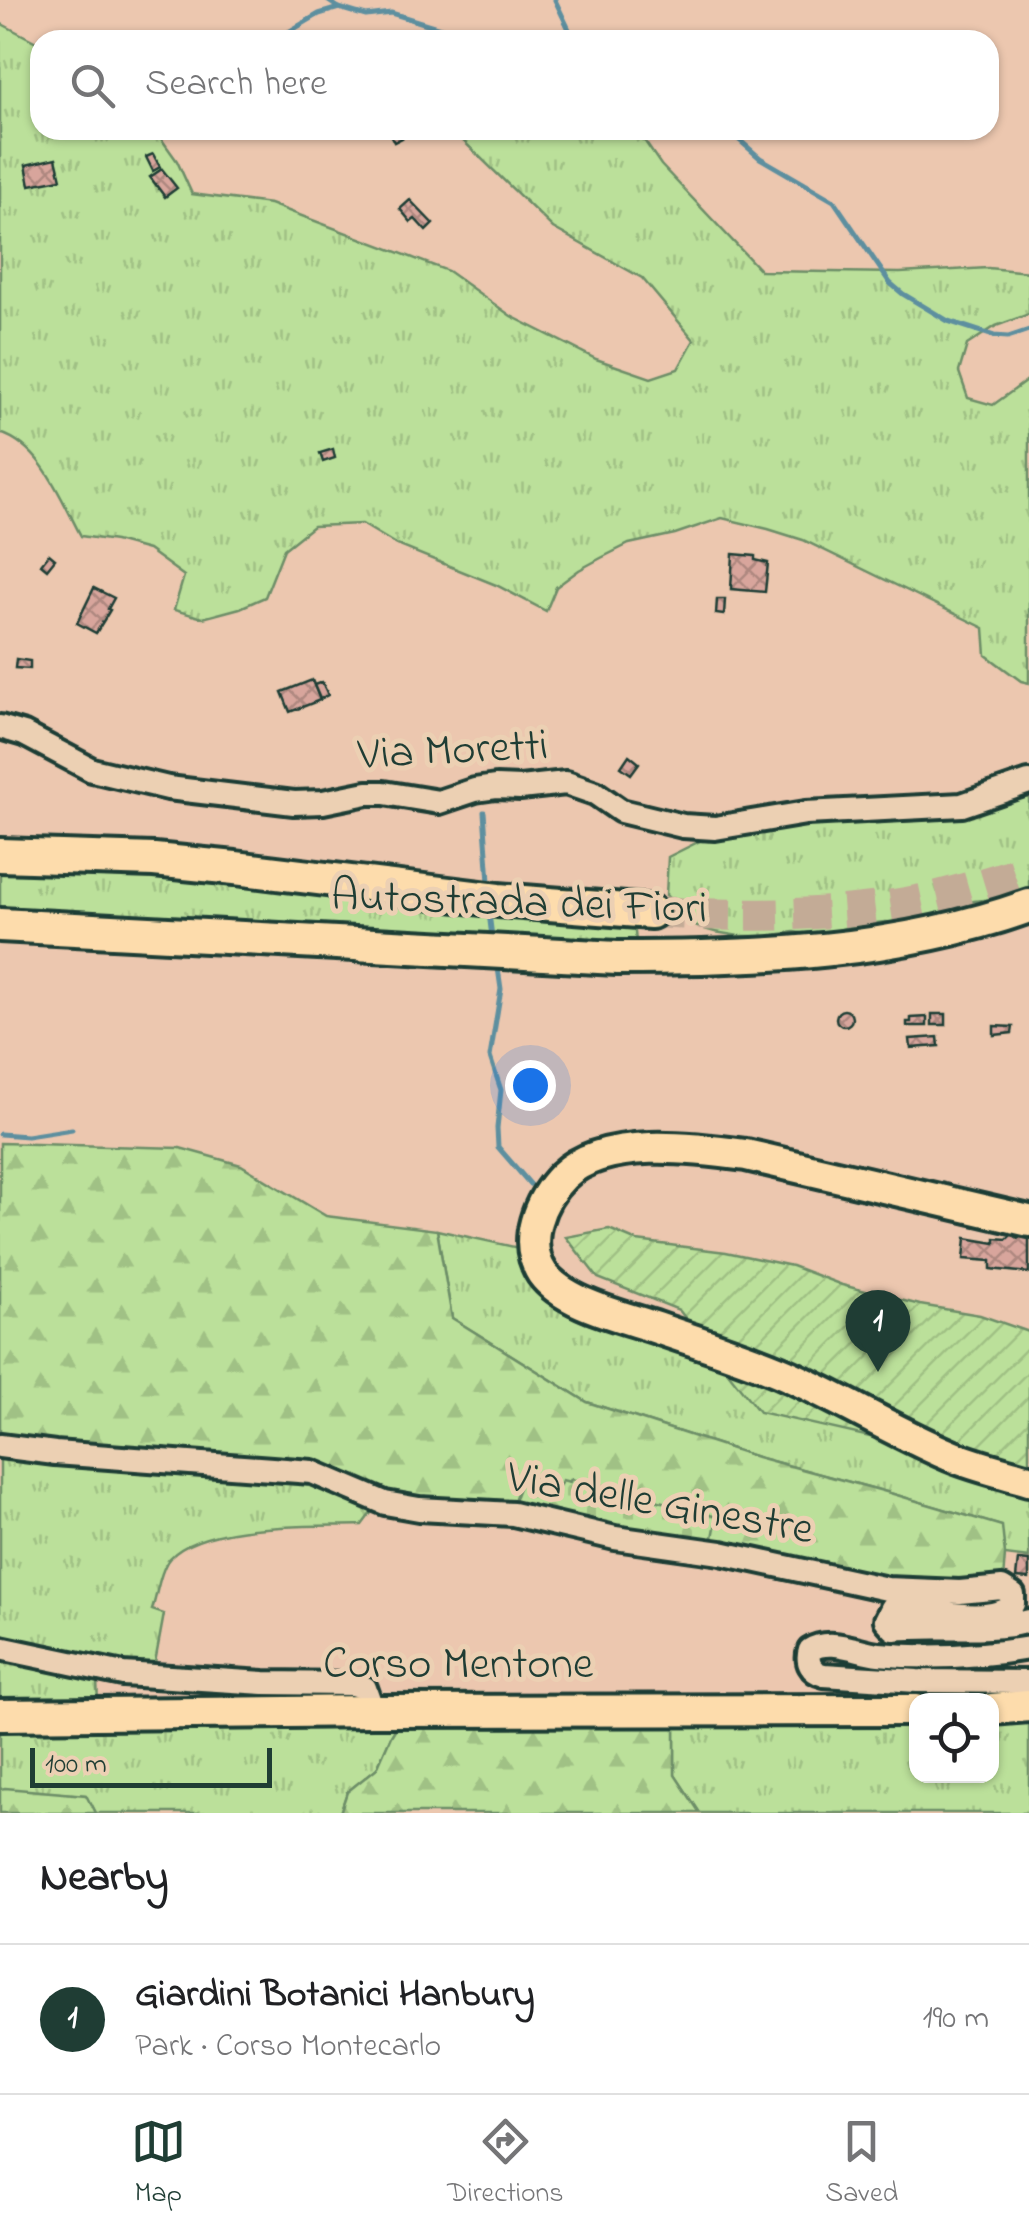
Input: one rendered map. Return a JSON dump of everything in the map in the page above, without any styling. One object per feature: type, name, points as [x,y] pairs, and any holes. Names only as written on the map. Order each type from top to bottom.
[{"type":"highway","name":"Autostrada dei Fiori","points":[[0,855],[154,860],[498,900],[651,912]]},
{"type":"highway","name":"Autostrada dei Fiori","points":[[0,925],[617,958],[708,958],[863,946],[935,934],[1029,906]]},
{"type":"main road","points":[[1029,1221],[731,1153],[634,1150],[589,1159],[573,1167],[552,1188],[539,1211],[533,1245],[542,1272],[563,1293],[757,1362],[952,1456],[1029,1480]]},
{"type":"main road","points":[[999,1709],[1029,1706]]},
{"type":"main road","name":"Corso Mentone","points":[[0,1715],[909,1710]]},
{"type":"street","name":"Via Moretti","points":[[0,727],[24,734],[92,770],[168,788],[294,803],[367,793],[439,802],[486,789],[566,784],[595,793],[621,811],[683,826],[715,828],[806,813],[962,805],[1029,782]]},
{"type":"street","name":"Via delle Ginestre","points":[[0,1446],[312,1472],[386,1503],[420,1509],[513,1514],[615,1538],[721,1553],[887,1589],[960,1592],[1002,1588],[1013,1595],[1010,1608],[987,1614],[892,1608],[886,1620],[894,1629],[1029,1621]]},
{"type":"street","points":[[1029,1648],[941,1657],[880,1654],[824,1644],[810,1650],[808,1656],[810,1667],[824,1675],[1029,1682]]},
{"type":"street","points":[[0,1648],[123,1674],[352,1684],[365,1688],[373,1711]]},
{"type":"green space","points":[[0,23],[30,39],[30,140],[162,140],[192,194],[270,204],[448,271],[511,316],[596,359],[651,378],[678,369],[694,340],[642,278],[553,228],[462,140],[644,140],[661,165],[761,271],[900,273],[988,268],[1029,272],[1029,314],[996,326],[967,345],[959,372],[968,398],[993,405],[1029,379],[1029,683],[986,655],[984,628],[803,540],[722,518],[629,544],[601,558],[556,587],[546,611],[496,585],[397,545],[362,524],[313,526],[284,549],[265,597],[203,618],[174,610],[184,576],[148,550],[81,536],[39,462],[28,449],[0,433]]},
{"type":"green space","points":[[1029,787],[1029,890],[1004,898],[974,901],[909,923],[851,926],[820,936],[794,932],[739,936],[697,927],[666,895],[668,857],[718,832],[858,815],[902,819],[949,813]]},
{"type":"green space","points":[[0,869],[238,884],[634,922],[636,942],[238,920],[0,913]]},
{"type":"green space","points":[[0,1143],[180,1148],[241,1165],[326,1216],[437,1230],[452,1318],[587,1402],[757,1457],[1002,1526],[1003,1580],[904,1585],[712,1543],[593,1485],[571,1480],[561,1486],[524,1474],[514,1501],[500,1507],[428,1504],[197,1457],[0,1436]]},
{"type":"green space","points":[[609,1229],[637,1241],[726,1252],[792,1266],[842,1285],[980,1315],[1029,1332],[1029,1473],[759,1412],[679,1310],[598,1278],[566,1237]]},
{"type":"green space","points":[[437,1230],[519,1248],[543,1293],[560,1309],[585,1323],[748,1370],[1029,1492],[1029,1558],[1005,1555],[1001,1526],[757,1457],[587,1402],[452,1318]]},
{"type":"green space","points":[[0,1452],[181,1476],[268,1474],[325,1484],[352,1503],[374,1509],[362,1525],[261,1528],[186,1546],[170,1558],[159,1582],[152,1610],[164,1614],[154,1668],[0,1637]]},
{"type":"green space","points":[[524,1474],[560,1485],[562,1480],[571,1479],[594,1483],[717,1517],[712,1543],[649,1535],[527,1510],[514,1501]]},
{"type":"green space","points":[[0,1657],[97,1679],[98,1704],[0,1707]]},
{"type":"green space","points":[[1029,1718],[1029,1813],[700,1813],[675,1775],[675,1723],[909,1723],[909,1783],[999,1783],[999,1721]]},
{"type":"green space","points":[[399,1723],[377,1768],[347,1792],[340,1813],[95,1813],[85,1795],[0,1789],[0,1730]]},
{"type":"green space","points":[[399,1723],[675,1723],[675,1775],[700,1813],[340,1813],[347,1792],[377,1768]]},
{"type":"green space","points":[[0,1789],[86,1795],[95,1813],[0,1813]]},
{"type":"building","points":[[153,154],[160,167],[153,171],[146,157]]},
{"type":"building","points":[[56,158],[61,179],[30,185],[26,165]]},
{"type":"building","points":[[162,169],[177,188],[165,197],[150,177]]},
{"type":"building","points":[[410,200],[433,224],[426,231],[400,209]]},
{"type":"building","points":[[333,449],[335,458],[323,462],[320,453]]},
{"type":"building","points":[[49,554],[55,559],[47,569],[41,564]]},
{"type":"building","points":[[733,554],[755,556],[755,560],[768,563],[765,592],[731,589]]},
{"type":"building","points":[[94,588],[114,598],[96,633],[77,623]]},
{"type":"building","points":[[717,599],[725,599],[724,615],[716,614]]},
{"type":"building","points":[[16,659],[30,661],[30,669],[15,668]]},
{"type":"building","points":[[312,680],[320,700],[290,712],[282,692]]},
{"type":"building","points":[[322,682],[328,695],[320,699],[314,685]]},
{"type":"building","points":[[629,755],[639,763],[631,774],[621,767]]},
{"type":"building","points":[[844,1010],[852,1018],[844,1026],[836,1018]]},
{"type":"building","points":[[932,1014],[946,1014],[946,1025],[932,1025]]},
{"type":"building","points":[[927,1017],[927,1026],[907,1026],[911,1018]]},
{"type":"building","points":[[994,1026],[1013,1027],[1012,1033],[994,1035]]},
{"type":"building","points":[[938,1037],[939,1046],[911,1048],[910,1039]]},
{"type":"building","points":[[1012,1234],[1029,1237],[1029,1273],[991,1269],[991,1261],[964,1259],[966,1238],[995,1243],[995,1238],[1007,1239]]},
{"type":"building","points":[[1018,1560],[1029,1561],[1029,1579],[1016,1578]]},
{"type":"waterway","points":[[327,0],[366,16],[391,13],[447,30]]},
{"type":"waterway","points":[[555,0],[569,30]]},
{"type":"waterway","points":[[292,30],[319,14],[339,8]]},
{"type":"waterway","points":[[739,140],[760,158],[834,201],[890,283],[903,294],[948,321],[994,336],[1008,337],[1029,330]]},
{"type":"waterway","points":[[484,812],[489,882]]},
{"type":"waterway","points":[[489,913],[492,937]]},
{"type":"waterway","points":[[498,968],[501,989],[490,1057],[501,1090],[498,1147],[530,1184]]},
{"type":"waterway","points":[[0,1134],[27,1136],[72,1129]]},
{"type":"tunnel","points":[[651,912],[770,915],[858,910],[942,895],[1029,869]]},
{"type":"place","name":"Giardini Botanici Hanbury","points":[[878,1372]]}]
